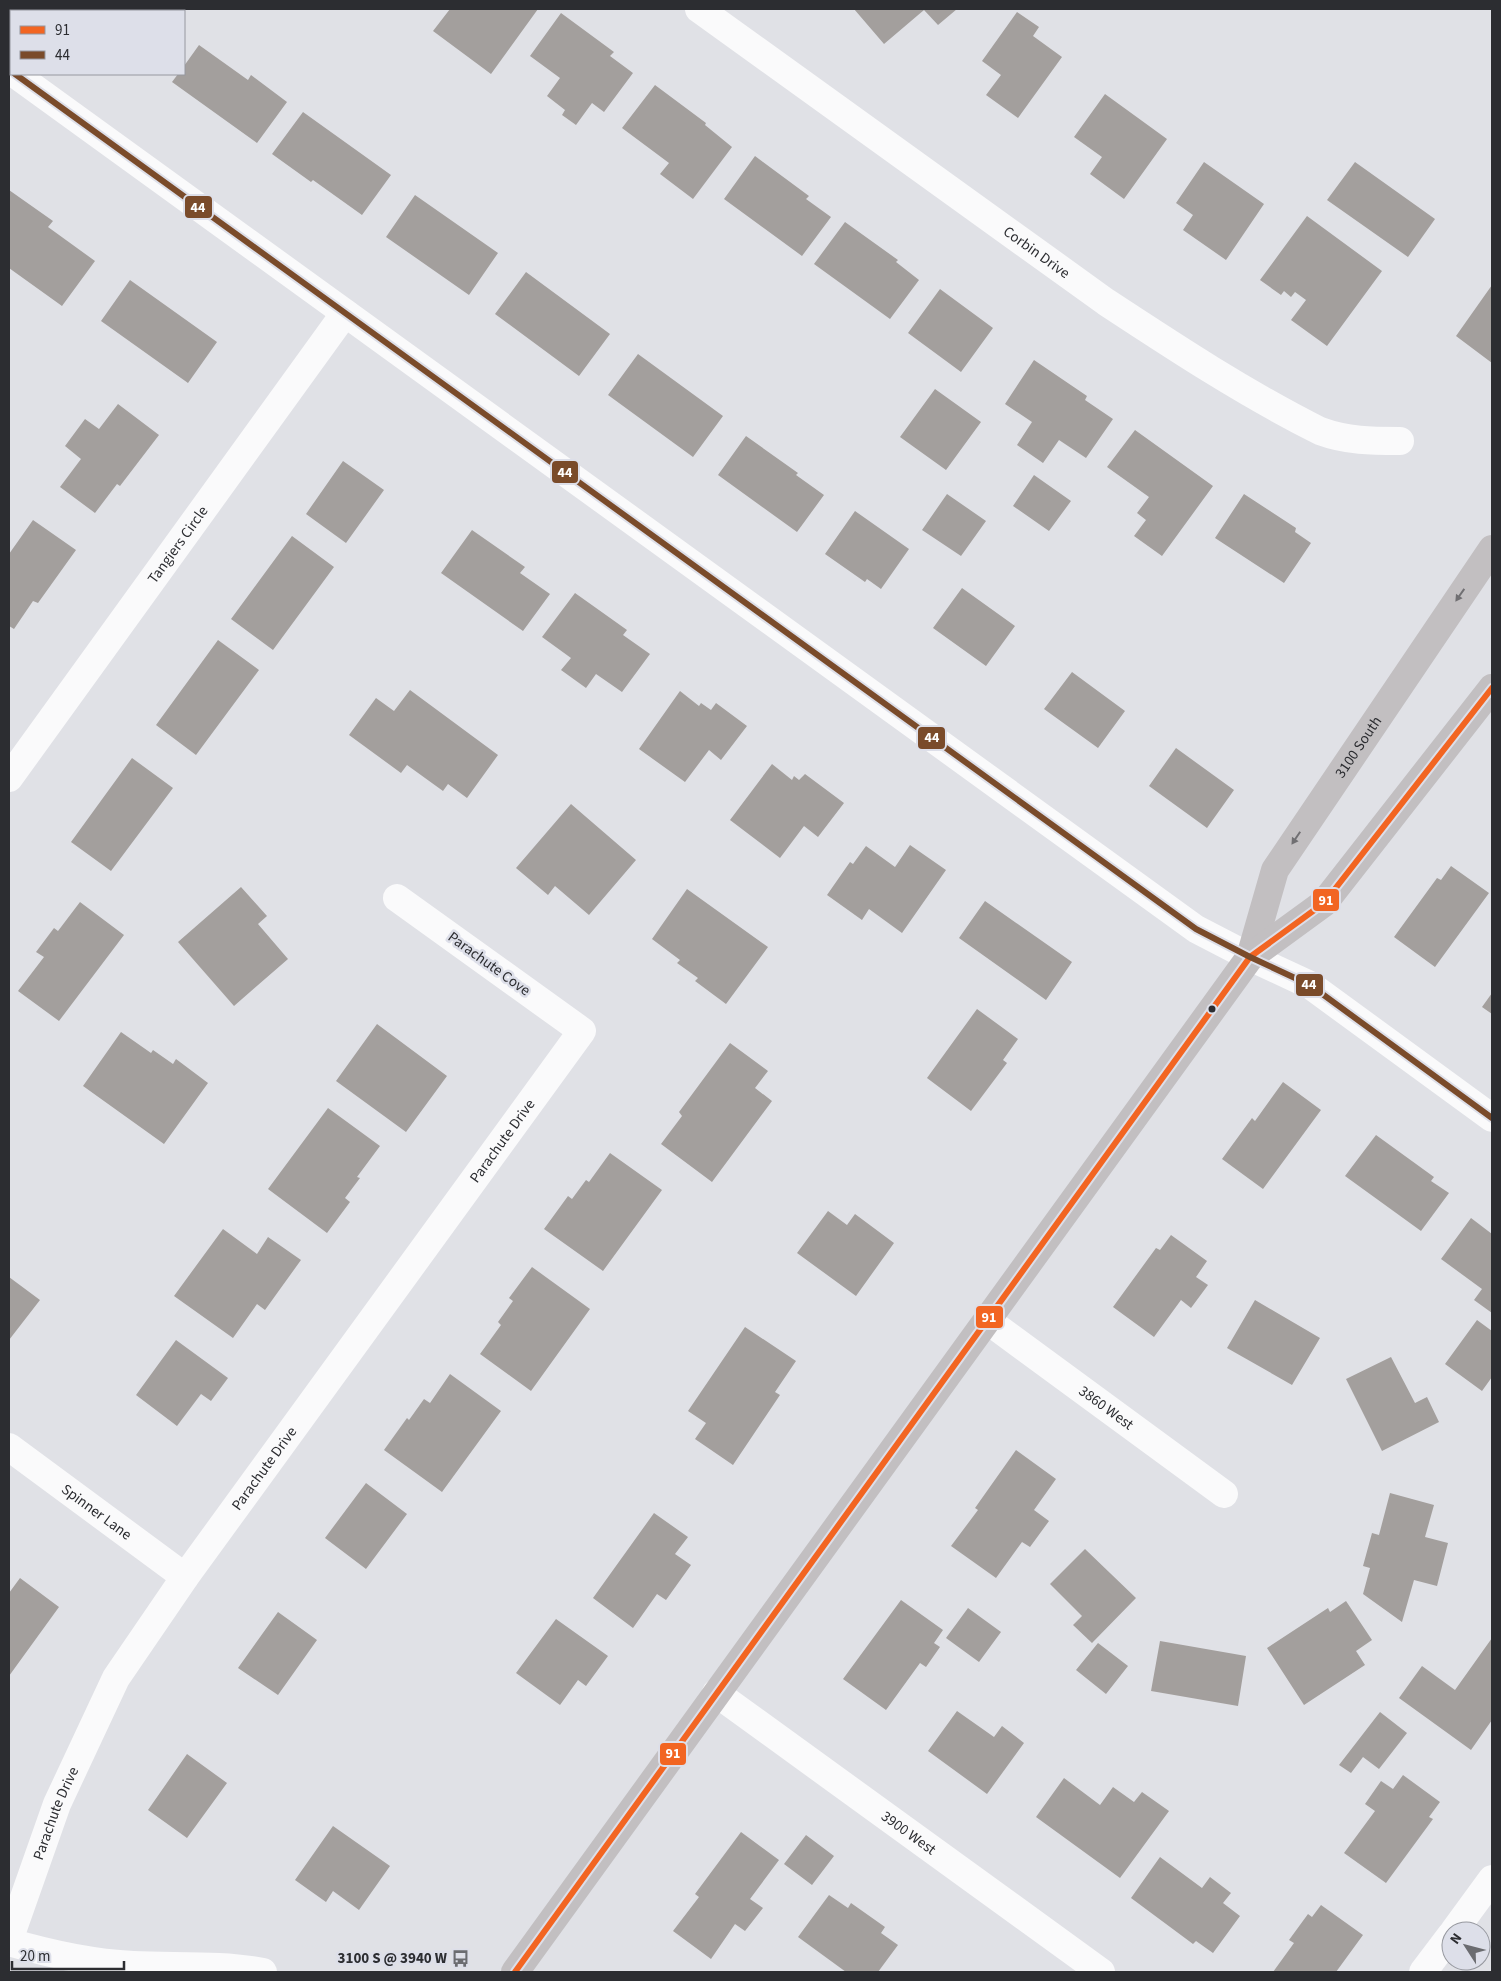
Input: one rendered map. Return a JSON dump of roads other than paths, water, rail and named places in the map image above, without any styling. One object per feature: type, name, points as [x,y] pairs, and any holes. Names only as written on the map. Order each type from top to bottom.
[{"type":"main road","name":"3100 South","points":[[1250,957],[1275,870],[1492,549]]},
{"type":"main road","name":"3100 South","points":[[515,1972],[1250,957],[1324,903],[1492,688]]},
{"type":"street","name":"Corbin Drive","points":[[701,9],[1106,302],[1162,339],[1320,432],[1353,440],[1400,441]]},
{"type":"street","points":[[16,75],[1196,929],[1310,985],[1492,1118]]},
{"type":"street","name":"Tangiers Circle","points":[[9,778],[345,313]]},
{"type":"street","name":"Parachute Cove","points":[[397,898],[582,1031]]},
{"type":"street","name":"Parachute Drive","points":[[9,1941],[57,1804],[116,1678],[185,1577],[582,1031]]},
{"type":"street","name":"3860 West","points":[[986,1320],[1224,1494]]},
{"type":"street","name":"Spinner Lane","points":[[9,1447],[185,1577]]},
{"type":"street","name":"3900 West","points":[[716,1693],[1101,1972]]},
{"type":"street","points":[[1461,1921],[1492,1878]]},
{"type":"street","points":[[9,1941],[67,1958],[99,1963],[233,1968],[263,1972]]},
{"type":"street","points":[[1423,1972],[1441,1948]]},
{"type":"place","name":"3100 S @ 3940 W","points":[[461,1958]]}]
